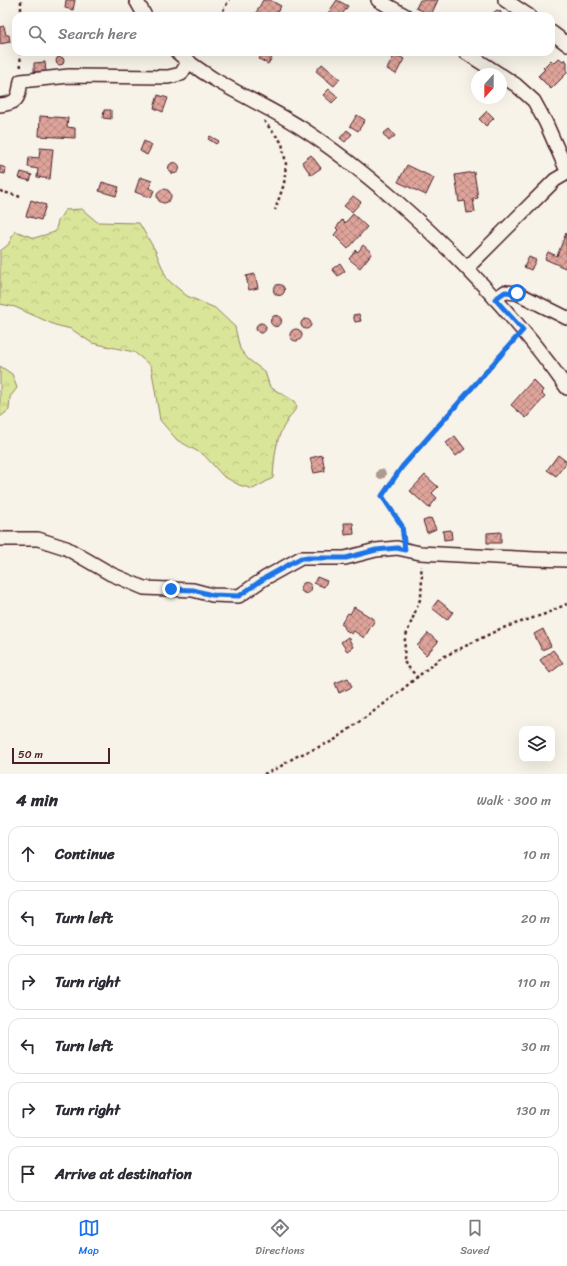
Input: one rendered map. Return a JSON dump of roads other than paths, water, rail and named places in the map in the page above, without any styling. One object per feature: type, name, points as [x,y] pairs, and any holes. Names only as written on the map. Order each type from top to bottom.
[{"type":"street","points":[[136,0],[143,12]]},
{"type":"street","points":[[378,0],[399,12]]},
{"type":"street","points":[[505,0],[523,12]]},
{"type":"street","points":[[555,35],[567,44]]},
{"type":"street","points":[[182,56],[218,82],[266,107],[303,129],[361,171],[417,220],[467,268],[523,330],[550,363],[567,388]]},
{"type":"street","points":[[471,56],[489,68]]},
{"type":"street","points":[[0,106],[12,104],[18,98],[21,81],[69,76],[168,77],[181,74],[189,61]]},
{"type":"street","points":[[467,268],[555,180],[567,172],[546,123],[534,101],[516,85],[507,79]]},
{"type":"street","points":[[495,299],[505,292],[517,293],[567,318]]},
{"type":"street","points":[[0,539],[38,539],[66,548],[111,574],[144,588],[193,590],[212,595],[239,596],[265,578],[301,558],[346,558],[376,550],[397,548],[420,553],[567,560]]}]
